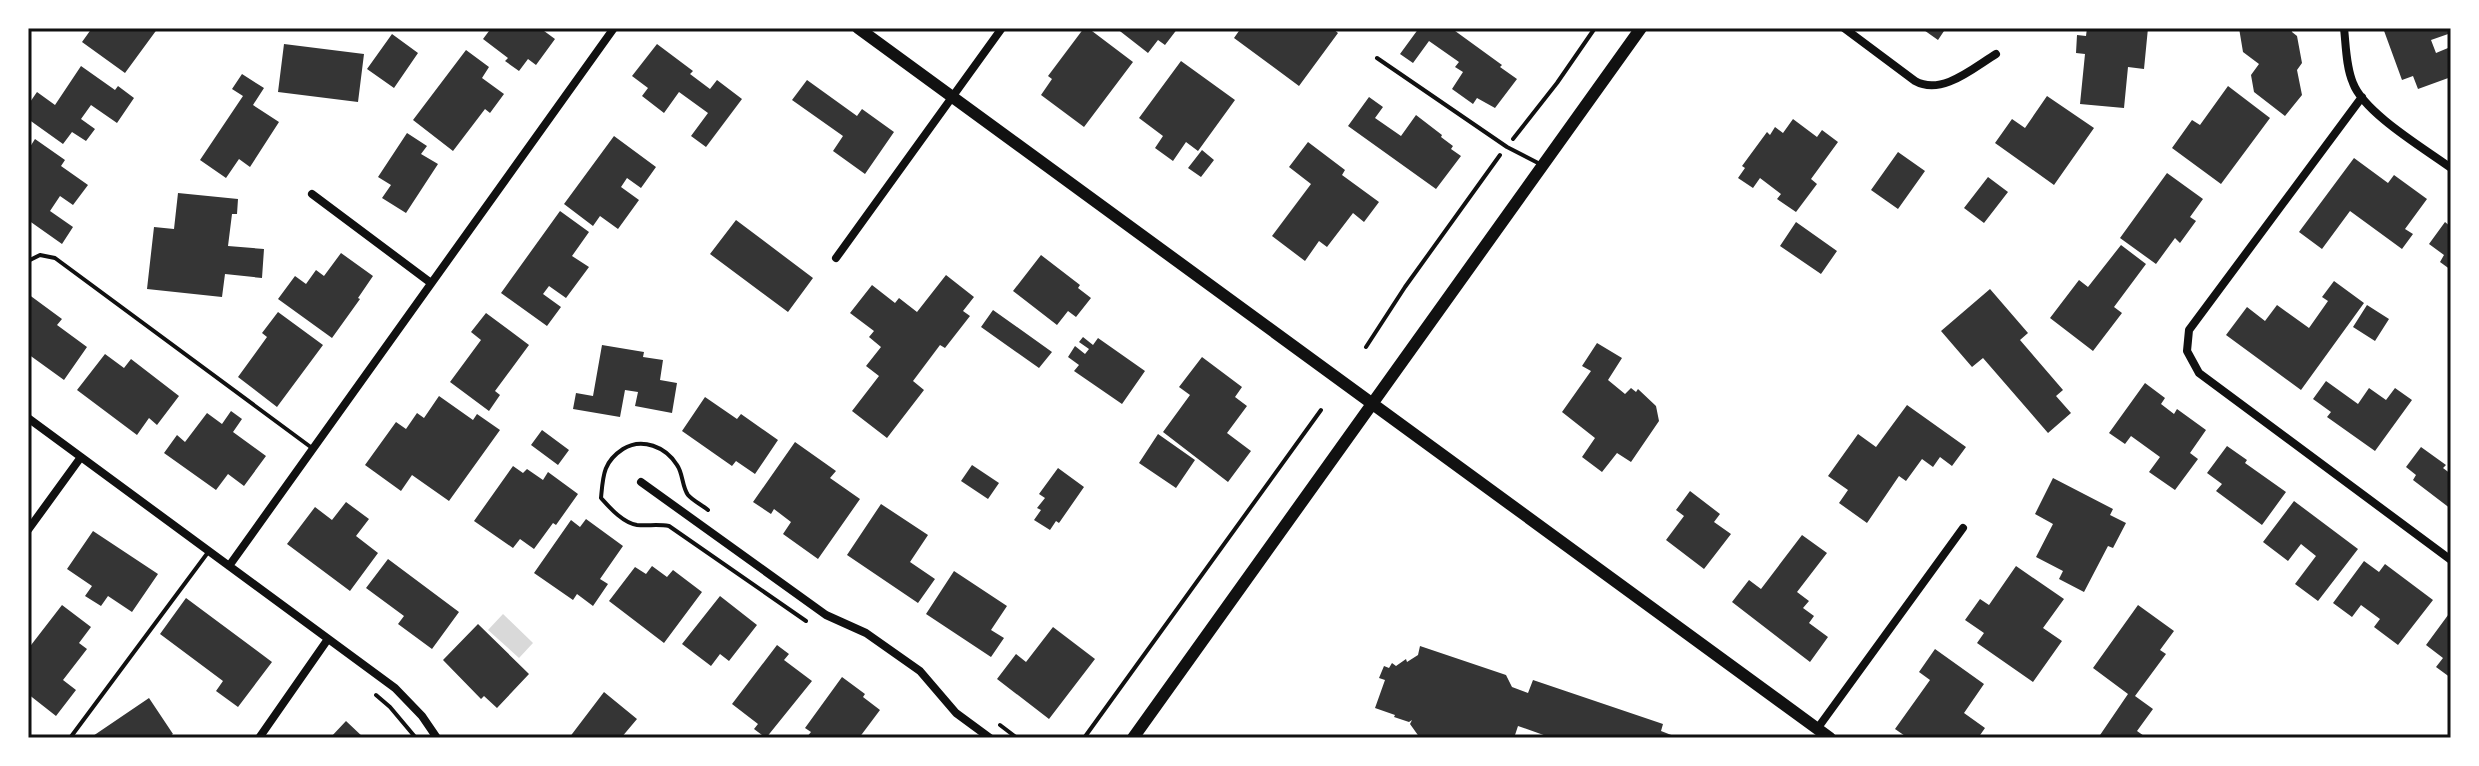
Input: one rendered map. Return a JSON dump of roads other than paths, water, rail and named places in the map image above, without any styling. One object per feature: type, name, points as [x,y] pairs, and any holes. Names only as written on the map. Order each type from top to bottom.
[{"type":"main road","points":[[858,28],[1830,738]]},
{"type":"main road","points":[[1133,738],[1641,28]]},
{"type":"street","points":[[229,566],[614,28]]},
{"type":"street","points":[[836,258],[1002,28]]},
{"type":"street","points":[[1844,28],[1915,81],[1927,86],[1947,83],[1996,54]]},
{"type":"street","points":[[2344,28],[2350,76],[2362,97],[2389,123],[2451,168]]},
{"type":"street","points":[[2362,97],[2189,330],[2187,351],[2199,373],[2451,560]]},
{"type":"street","points":[[312,194],[431,283]]},
{"type":"street","points":[[28,418],[395,688],[422,716],[437,738]]},
{"type":"street","points":[[28,530],[81,457]]},
{"type":"street","points":[[641,482],[826,615],[866,633],[920,671],[956,713],[990,738]]},
{"type":"street","points":[[1817,729],[1963,528]]},
{"type":"street","points":[[259,738],[328,639]]},
{"type":"lane","points":[[1377,58],[1507,147],[1542,166]]},
{"type":"lane","points":[[28,261],[40,255],[55,258],[312,448]]},
{"type":"lane","points":[[70,738],[209,551]]}]
